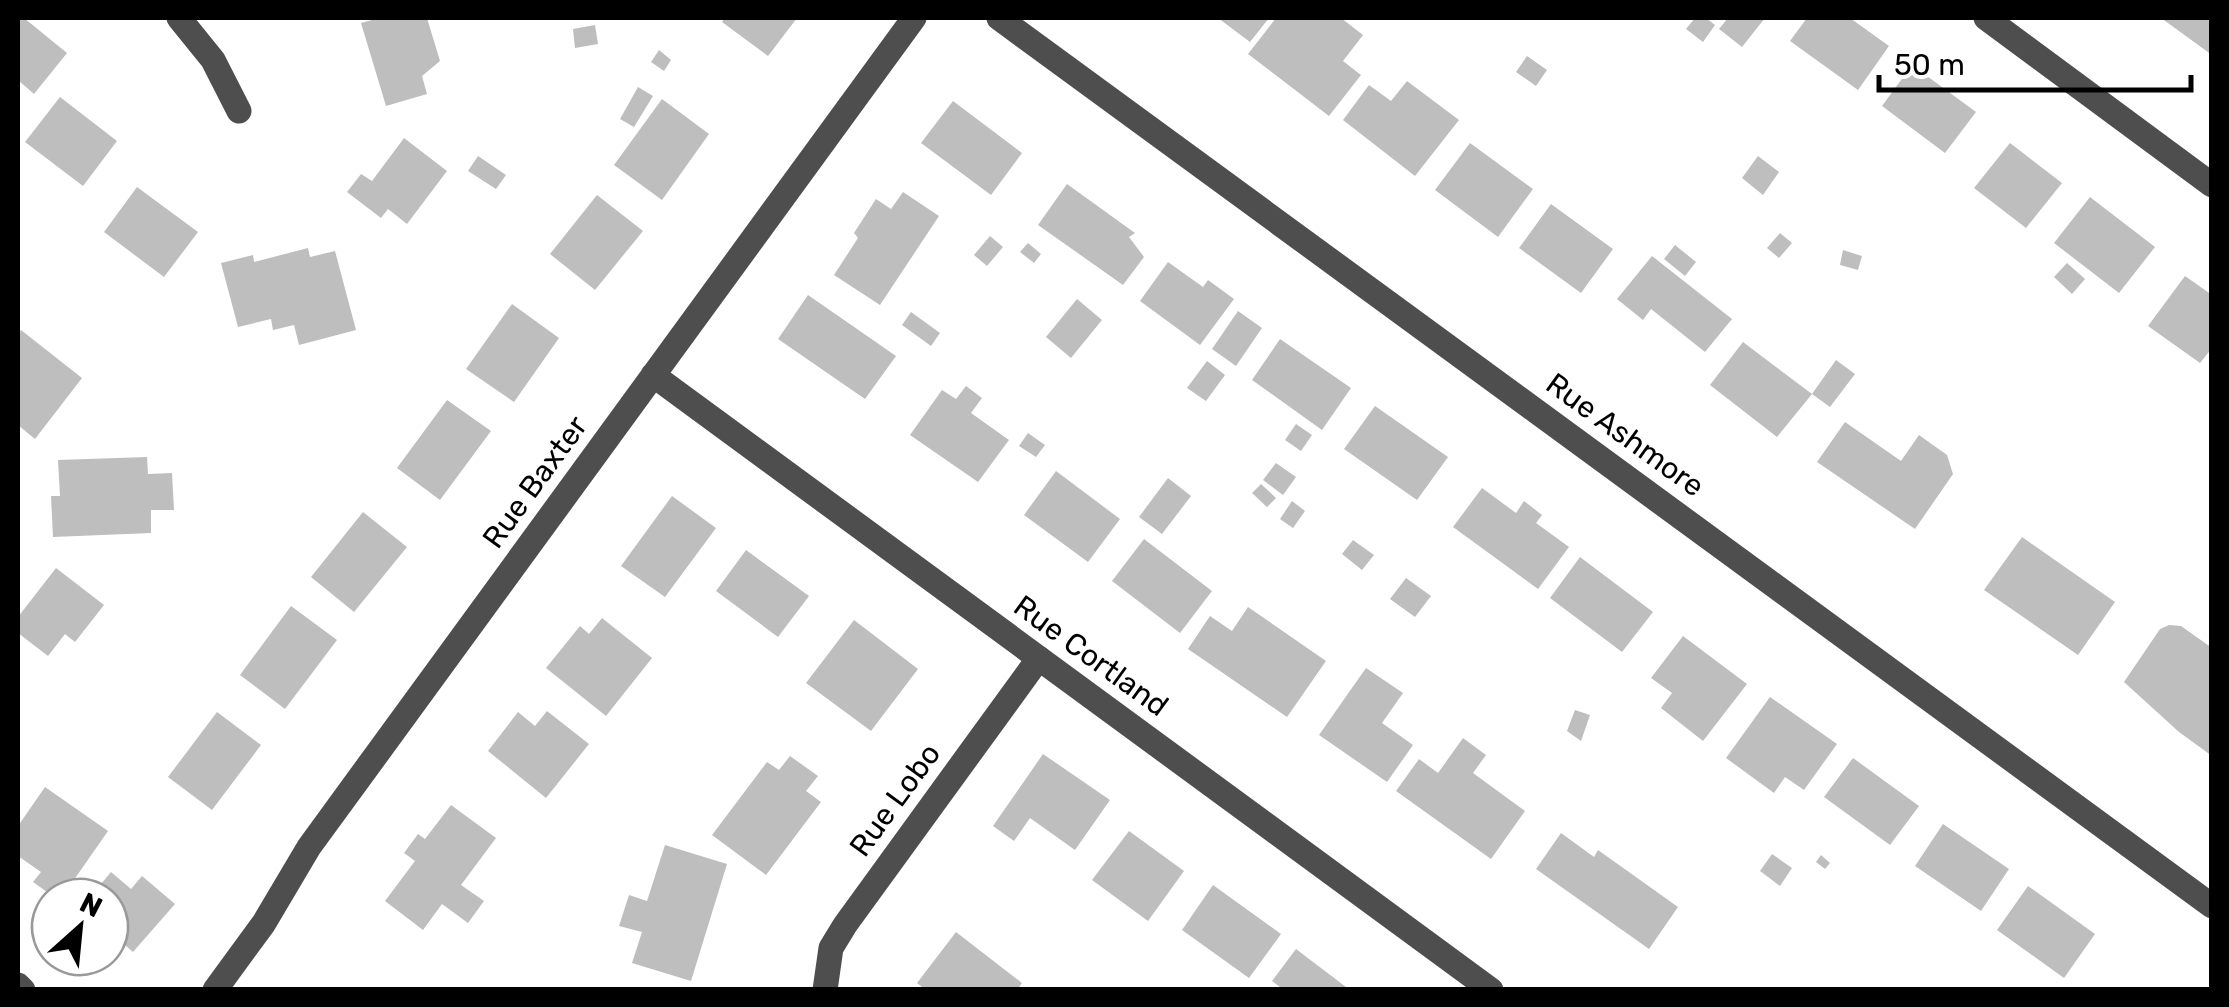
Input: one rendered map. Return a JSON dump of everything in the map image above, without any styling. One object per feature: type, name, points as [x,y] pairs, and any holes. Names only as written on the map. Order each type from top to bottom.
[{"type":"street","points":[[179,18],[213,60],[239,111]]},
{"type":"street","name":"Rue Baxter","points":[[215,990],[264,923],[309,847],[914,18]]},
{"type":"street","name":"Rue Ashmore","points":[[999,18],[2212,906]]},
{"type":"street","points":[[1986,18],[2212,184]]},
{"type":"street","name":"Rue Cortland","points":[[653,375],[1491,990]]},
{"type":"street","name":"Rue Lobo","points":[[825,990],[831,948],[845,925],[1038,658]]},
{"type":"building","points":[[18,18],[24,18],[67,53],[34,94],[18,80]]},
{"type":"building","points":[[379,18],[427,18],[440,61],[422,76],[427,94],[386,106],[361,23]]},
{"type":"building","points":[[725,18],[797,18],[768,56],[722,22]]},
{"type":"building","points":[[1218,18],[1269,18],[1250,42]]},
{"type":"building","points":[[1276,18],[1341,18],[1363,35],[1343,61],[1361,75],[1329,116],[1248,54]]},
{"type":"building","points":[[1695,18],[1706,18],[1715,25],[1703,42],[1686,29]]},
{"type":"building","points":[[1728,18],[1765,18],[1742,47],[1719,29]]},
{"type":"building","points":[[1807,18],[1850,18],[1889,46],[1858,90],[1790,41]]},
{"type":"building","points":[[2161,18],[2212,18],[2212,55]]},
{"type":"building","points":[[595,25],[598,44],[575,48],[573,29]]},
{"type":"building","points":[[659,50],[671,60],[664,71],[651,62]]},
{"type":"building","points":[[1527,56],[1547,70],[1536,86],[1516,72]]},
{"type":"building","points":[[1912,65],[1976,112],[1945,153],[1882,106]]},
{"type":"building","points":[[1407,81],[1459,120],[1415,176],[1343,120],[1369,85],[1391,101]]},
{"type":"building","points":[[638,87],[653,96],[634,127],[620,119]]},
{"type":"building","points":[[60,97],[117,141],[83,186],[25,142]]},
{"type":"building","points":[[662,99],[709,134],[662,200],[614,165]]},
{"type":"building","points":[[953,101],[1022,153],[991,195],[921,143]]},
{"type":"building","points":[[404,138],[447,171],[407,224],[388,209],[381,218],[347,192],[361,174],[372,181]]},
{"type":"building","points":[[1470,143],[1533,189],[1498,237],[1435,190]]},
{"type":"building","points":[[2010,143],[2062,183],[2026,228],[1974,188]]},
{"type":"building","points":[[478,156],[506,175],[496,189],[468,171]]},
{"type":"building","points":[[1758,156],[1779,172],[1763,195],[1742,178]]},
{"type":"building","points":[[1067,184],[1135,233],[1129,237],[1144,257],[1123,285],[1038,225]]},
{"type":"building","points":[[137,187],[198,232],[164,277],[104,232]]},
{"type":"building","points":[[903,192],[939,216],[880,305],[834,275],[858,238],[854,233],[876,199],[891,209]]},
{"type":"building","points":[[597,195],[643,231],[595,290],[550,254]]},
{"type":"building","points":[[2090,197],[2155,247],[2119,293],[2054,243]]},
{"type":"building","points":[[1551,204],[1613,249],[1581,293],[1519,248]]},
{"type":"building","points":[[1780,233],[1792,243],[1779,258],[1767,248]]},
{"type":"building","points":[[990,236],[1003,247],[987,266],[974,255]]},
{"type":"building","points":[[1028,243],[1041,254],[1034,263],[1020,252]]},
{"type":"building","points":[[1675,245],[1696,262],[1685,276],[1664,259]]},
{"type":"building","points":[[308,248],[310,257],[335,251],[356,330],[299,345],[294,325],[273,330],[271,319],[238,327],[221,263],[253,255],[254,262]]},
{"type":"building","points":[[1843,250],[1862,256],[1858,270],[1840,265]]},
{"type":"building","points":[[1652,256],[1732,319],[1705,352],[1651,309],[1643,320],[1617,299]]},
{"type":"building","points":[[1168,262],[1203,287],[1208,280],[1234,299],[1200,345],[1140,301]]},
{"type":"building","points":[[2067,263],[2085,279],[2072,294],[2054,277]]},
{"type":"building","points":[[2185,276],[2212,295],[2212,348],[2200,363],[2148,326]]},
{"type":"building","points":[[808,295],[896,356],[865,399],[778,339]]},
{"type":"building","points":[[1077,299],[1102,320],[1071,358],[1046,337]]},
{"type":"building","points":[[512,304],[559,338],[514,402],[466,369]]},
{"type":"building","points":[[1238,311],[1262,328],[1236,366],[1212,349]]},
{"type":"building","points":[[911,312],[940,333],[931,346],[902,325]]},
{"type":"building","points":[[21,330],[82,378],[35,439],[18,425]]},
{"type":"building","points":[[1280,339],[1351,388],[1322,430],[1252,380]]},
{"type":"building","points":[[1743,342],[1812,394],[1777,437],[1710,385]]},
{"type":"building","points":[[1836,360],[1855,374],[1830,407],[1812,394]]},
{"type":"building","points":[[1207,361],[1225,375],[1206,401],[1187,388]]},
{"type":"building","points":[[966,386],[982,398],[971,413],[1009,440],[978,482],[910,435],[942,390],[956,399]]},
{"type":"building","points":[[447,400],[491,431],[440,500],[397,468]]},
{"type":"building","points":[[1375,406],[1448,457],[1417,500],[1344,449]]},
{"type":"building","points":[[1845,422],[1901,461],[1919,435],[1947,455],[1953,474],[1915,529],[1817,462]]},
{"type":"building","points":[[1296,424],[1312,435],[1301,451],[1285,440]]},
{"type":"building","points":[[1028,433],[1045,445],[1036,457],[1019,446]]},
{"type":"building","points":[[147,457],[148,474],[172,473],[174,510],[151,510],[151,533],[53,537],[51,496],[60,496],[58,460]]},
{"type":"building","points":[[1276,463],[1296,477],[1283,495],[1263,480]]},
{"type":"building","points":[[1056,471],[1120,519],[1088,562],[1024,515]]},
{"type":"building","points":[[1168,478],[1191,496],[1162,534],[1139,517]]},
{"type":"building","points":[[1261,484],[1276,498],[1267,507],[1252,493]]},
{"type":"building","points":[[1482,488],[1516,513],[1524,501],[1542,515],[1536,523],[1569,547],[1538,589],[1453,527]]},
{"type":"building","points":[[672,496],[716,528],[665,597],[621,566]]},
{"type":"building","points":[[1292,501],[1305,511],[1293,528],[1280,519]]},
{"type":"building","points":[[363,512],[407,547],[354,612],[311,577]]},
{"type":"building","points":[[2022,537],[2115,602],[2078,655],[1984,590]]},
{"type":"building","points":[[1144,539],[1212,591],[1180,633],[1112,581]]},
{"type":"building","points":[[1353,540],[1374,555],[1362,570],[1342,554]]},
{"type":"building","points":[[746,550],[809,596],[778,637],[716,591]]},
{"type":"building","points":[[1580,557],[1653,612],[1622,652],[1550,598]]},
{"type":"building","points":[[56,568],[104,605],[75,642],[65,634],[48,656],[18,633],[18,617]]},
{"type":"building","points":[[1406,578],[1431,596],[1415,617],[1390,599]]},
{"type":"building","points":[[291,606],[337,640],[285,709],[240,675]]},
{"type":"building","points":[[1248,607],[1326,661],[1287,717],[1188,649],[1210,616],[1232,631]]},
{"type":"building","points":[[602,618],[652,658],[606,716],[546,668],[580,626],[589,634]]},
{"type":"building","points":[[854,620],[918,669],[871,731],[806,683]]},
{"type":"building","points":[[2181,626],[2212,648],[2212,756],[2124,682],[2160,629]]},
{"type":"building","points":[[1683,636],[1747,684],[1703,741],[1661,708],[1672,693],[1651,678]]},
{"type":"building","points":[[1366,668],[1403,693],[1382,723],[1413,745],[1387,782],[1319,735]]},
{"type":"building","points":[[1770,697],[1837,744],[1804,790],[1785,777],[1774,793],[1726,758]]},
{"type":"building","points":[[1575,710],[1590,715],[1581,741],[1567,731]]},
{"type":"building","points":[[547,711],[589,744],[546,798],[488,751],[518,712],[535,726]]},
{"type":"building","points":[[217,712],[261,745],[212,810],[168,777]]},
{"type":"building","points":[[1463,738],[1486,755],[1473,773],[1525,811],[1491,859],[1396,791],[1419,759],[1438,773]]},
{"type":"building","points":[[1043,754],[1110,800],[1075,850],[1030,818],[1014,841],[993,826]]},
{"type":"building","points":[[790,756],[818,776],[806,791],[821,802],[766,875],[712,835],[767,762],[779,770]]},
{"type":"building","points":[[1853,758],[1919,806],[1890,845],[1824,797]]},
{"type":"building","points":[[45,787],[108,831],[76,877],[37,877],[41,872],[18,856],[18,826]]},
{"type":"building","points":[[451,805],[496,838],[461,885],[484,901],[468,923],[442,904],[423,930],[385,901],[415,861],[404,853],[418,834],[425,839]]},
{"type":"building","points":[[1943,824],[2009,869],[1981,911],[1915,866]]},
{"type":"building","points":[[1129,831],[1184,871],[1148,921],[1092,880]]},
{"type":"building","points":[[1561,833],[1594,857],[1598,850],[1678,907],[1649,949],[1536,869]]},
{"type":"building","points":[[665,845],[727,864],[691,981],[632,963],[642,932],[619,926],[629,895],[647,901]]},
{"type":"building","points":[[1772,854],[1792,868],[1780,886],[1760,871]]},
{"type":"building","points":[[1821,855],[1830,863],[1825,869],[1816,862]]},
{"type":"building","points":[[142,876],[175,904],[133,952],[130,888]]},
{"type":"building","points":[[1213,885],[1281,934],[1249,978],[1182,930]]},
{"type":"building","points":[[2028,886],[2095,934],[2064,978],[1997,930]]},
{"type":"building","points":[[956,932],[1022,983],[1017,990],[926,990],[917,983]]},
{"type":"building","points":[[1296,949],[1350,990],[1284,990],[1272,981]]}]
